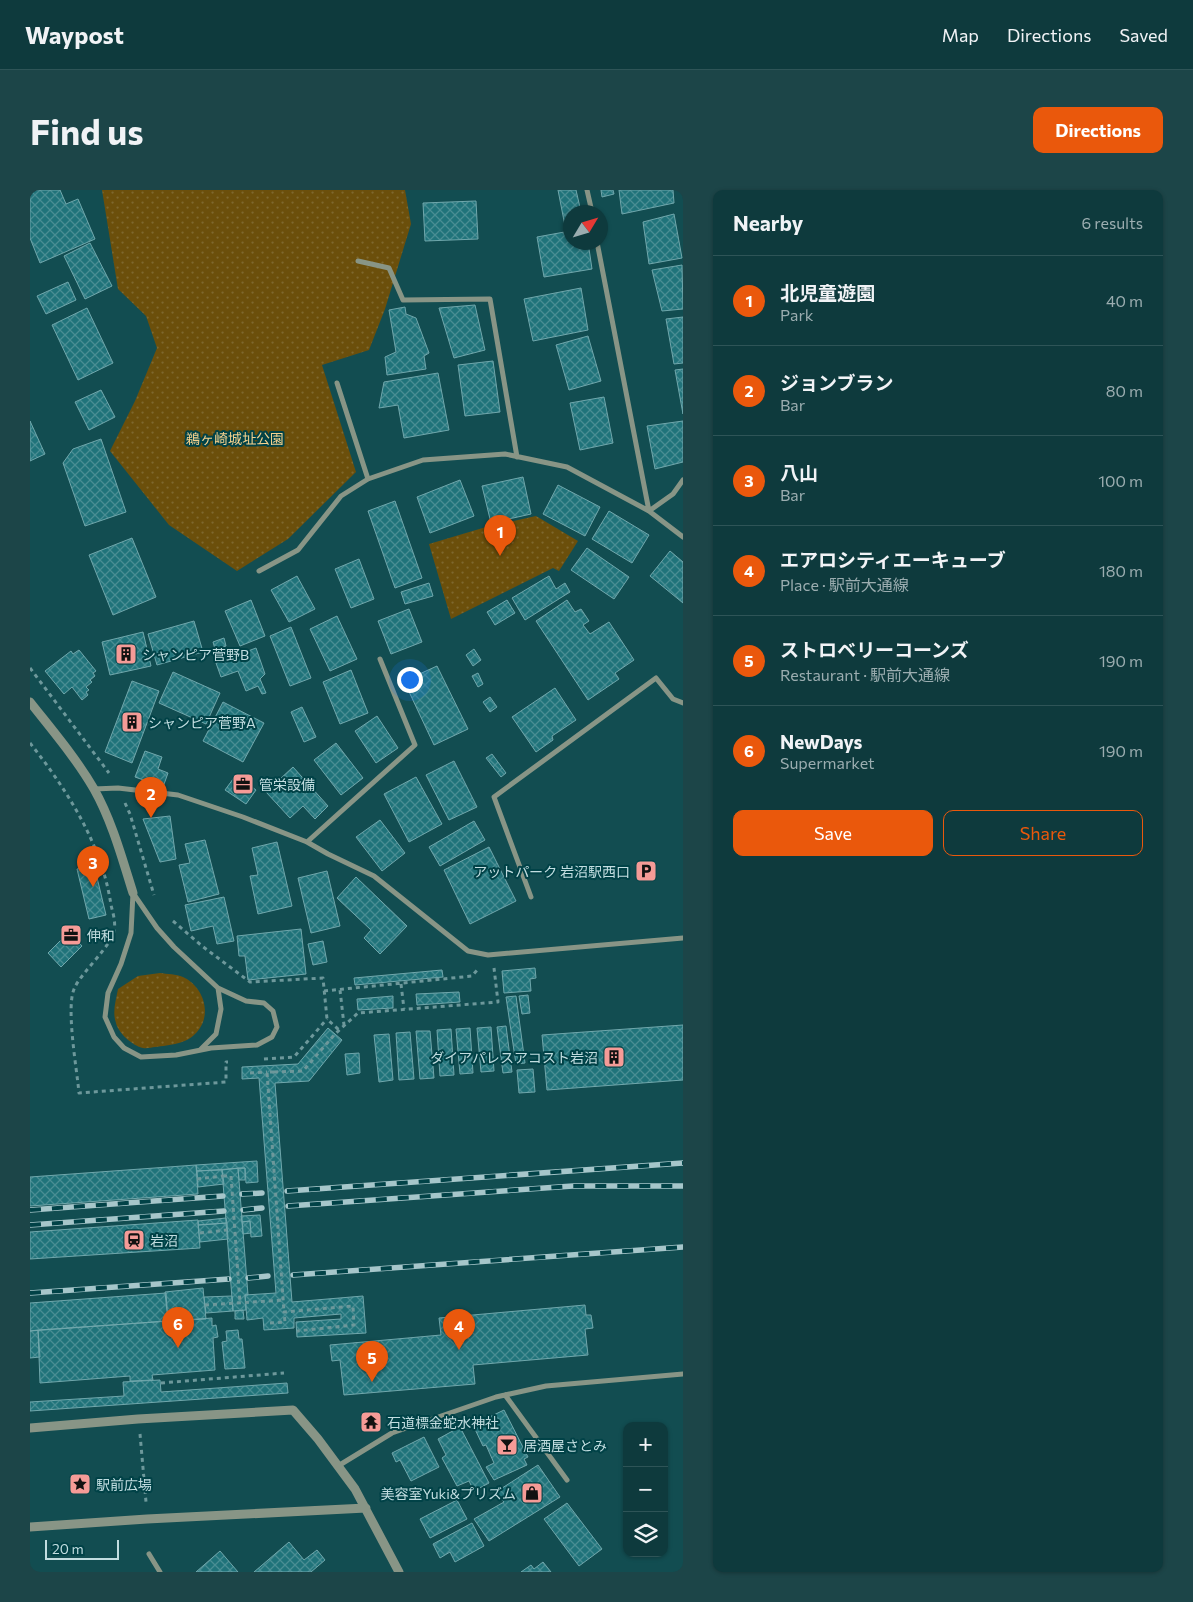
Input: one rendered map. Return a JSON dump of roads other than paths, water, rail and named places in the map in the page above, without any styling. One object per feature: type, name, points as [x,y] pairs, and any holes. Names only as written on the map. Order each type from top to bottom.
[{"type":"street","points":[[587,190],[590,205]]},
{"type":"street","points":[[599,250],[649,511]]},
{"type":"street","points":[[358,261],[389,268],[403,300],[490,299],[517,456]]},
{"type":"street","points":[[337,383],[368,479]]},
{"type":"street","points":[[259,571],[298,550],[341,496],[368,479],[423,460],[505,454],[567,467],[649,511],[683,537]]},
{"type":"street","points":[[649,511],[673,494],[683,480]]},
{"type":"street","points":[[307,842],[415,745],[380,660]]},
{"type":"street","points":[[531,897],[494,797],[656,678],[673,699],[683,703]]},
{"type":"street","points":[[30,702],[94,789],[122,855],[132,893],[131,933],[122,964],[108,993],[105,1017],[114,1037],[124,1048],[141,1057],[176,1055],[211,1048],[258,1045],[272,1037],[277,1027],[272,1011],[264,1003],[246,1001],[218,988],[174,947],[157,928],[132,893]]},
{"type":"street","points":[[94,789],[118,788],[178,795],[243,816],[307,842],[374,876],[468,951],[490,955],[683,938]]},
{"type":"street","points":[[200,1050],[216,1034],[221,1009],[218,988]]},
{"type":"street","points":[[338,1466],[392,1433],[496,1397],[546,1386],[683,1374]]},
{"type":"street","points":[[505,1395],[567,1480]]},
{"type":"street","points":[[30,1428],[138,1419],[293,1410],[355,1489],[399,1572]]},
{"type":"street","points":[[30,1527],[366,1508]]},
{"type":"street","points":[[149,1554],[160,1572]]},
{"type":"railway","points":[[287,1191],[683,1163]]},
{"type":"railway","points":[[288,1206],[573,1186],[683,1186]]},
{"type":"railway","points":[[242,1194],[262,1193]]},
{"type":"railway","points":[[30,1210],[223,1196]]},
{"type":"railway","points":[[243,1210],[262,1208]]},
{"type":"railway","points":[[30,1225],[224,1211]]},
{"type":"railway","points":[[293,1275],[683,1247]]},
{"type":"railway","points":[[248,1278],[268,1276]]},
{"type":"railway","points":[[30,1293],[229,1279]]},
{"type":"place","name":"北児童遊園","points":[[500,556]]},
{"type":"place","name":"シャンピア菅野B","points":[[126,654]]},
{"type":"place","name":"シャンピア菅野A","points":[[132,722]]},
{"type":"place","name":"管栄設備","points":[[243,784]]},
{"type":"place","name":"ジョンブラン","points":[[151,818]]},
{"type":"place","name":"アットパーク 岩沼駅西口","points":[[646,871]]},
{"type":"place","name":"八山","points":[[93,887]]},
{"type":"place","name":"伸和","points":[[71,935]]},
{"type":"place","name":"ダイアパレスアコスト岩沼","points":[[614,1057]]},
{"type":"place","name":"岩沼","points":[[134,1240]]},
{"type":"place","name":"NewDays","points":[[178,1348]]},
{"type":"place","name":"エアロシティエーキューブ","points":[[459,1350]]},
{"type":"place","name":"ストロベリーコーンズ","points":[[372,1382]]},
{"type":"place","name":"石道標金蛇水神社","points":[[371,1422]]},
{"type":"place","name":"居酒屋さとみ","points":[[507,1445]]},
{"type":"place","name":"駅前広場","points":[[80,1484]]},
{"type":"place","name":"美容室Yuki&プリズム","points":[[532,1493]]},
{"type":"park label","name":"鵜ヶ崎城址公園","points":[[235,438]]}]
